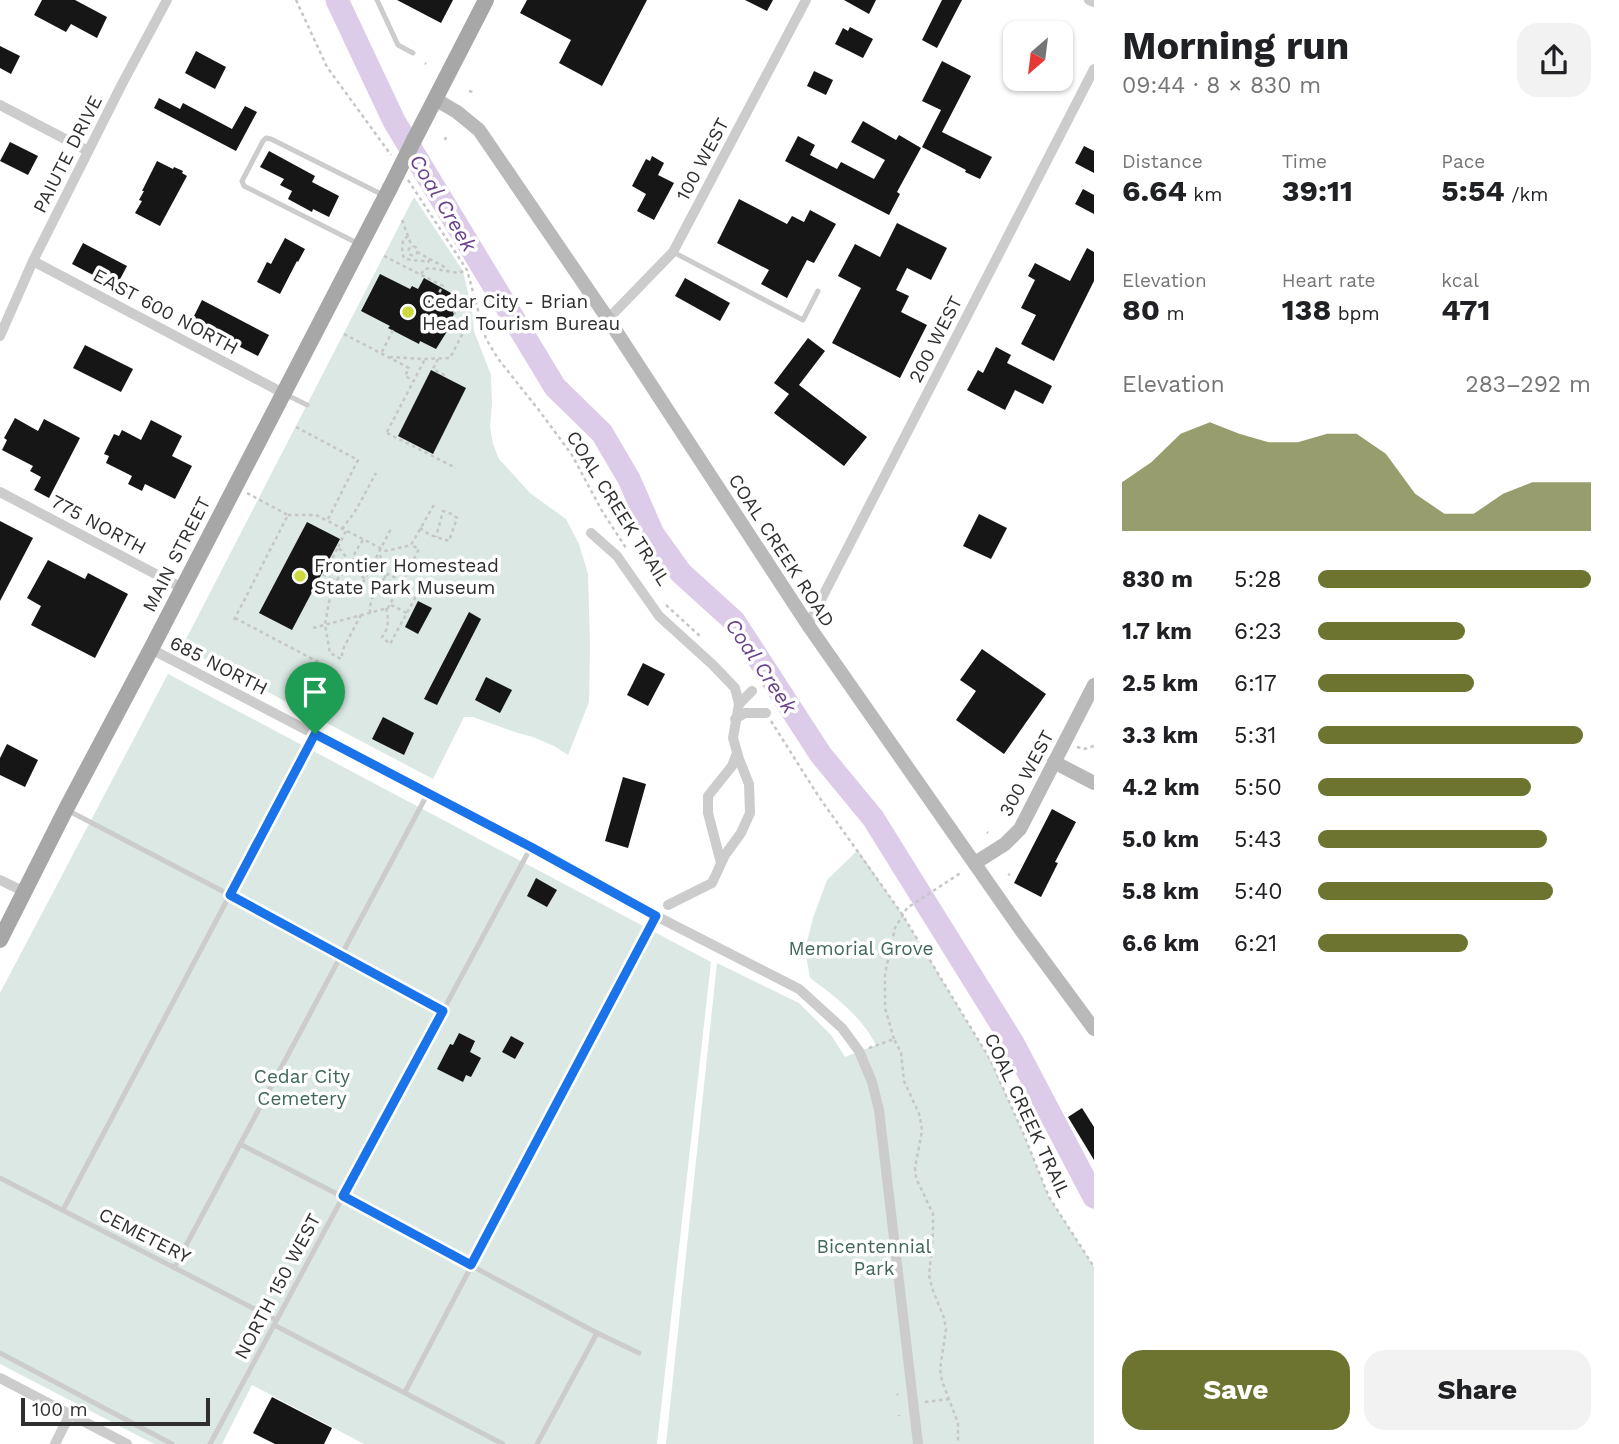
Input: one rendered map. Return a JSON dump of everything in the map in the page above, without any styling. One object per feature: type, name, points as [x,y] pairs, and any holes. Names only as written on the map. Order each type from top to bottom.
[{"type":"main road","name":"MAIN STREET","points":[[0,940],[484,4]]},
{"type":"main road","name":"COAL CREEK ROAD","points":[[435,99],[479,130],[608,318],[808,625],[1021,930],[1094,1029]]},
{"type":"main road","name":"300 WEST","points":[[975,863],[1005,844],[1020,829],[1094,685]]},
{"type":"main road","points":[[1054,762],[1094,783]]},
{"type":"street","name":"PAIUTE DRIVE","points":[[2,328],[121,84],[167,0]]},
{"type":"street","name":"100 WEST","points":[[608,318],[673,252],[806,0]]},
{"type":"street","name":"200 WEST","points":[[808,625],[1094,69]]},
{"type":"street","points":[[0,105],[88,151]]},
{"type":"street","name":"EAST 600 NORTH","points":[[33,261],[283,393]]},
{"type":"street","name":"775 NORTH","points":[[0,492],[182,588]]},
{"type":"street","points":[[591,533],[617,556],[659,616],[735,688],[738,704],[733,738],[750,784],[750,813],[712,883],[668,905]]},
{"type":"street","name":"685 NORTH","points":[[151,649],[799,989],[842,1028],[859,1051],[872,1082],[879,1110],[918,1444]]},
{"type":"street","points":[[738,704],[752,691]]},
{"type":"street","points":[[735,719],[745,713],[766,713]]},
{"type":"street","points":[[721,864],[708,813],[708,796],[732,766],[737,752]]},
{"type":"street","points":[[0,880],[24,892]]},
{"type":"street","points":[[0,1378],[127,1444]]},
{"type":"street","points":[[55,1444],[70,1414]]},
{"type":"lane","points":[[377,0],[398,45],[413,53]]},
{"type":"lane","points":[[360,245],[242,184],[263,141],[266,138],[271,139],[388,192]]},
{"type":"lane","points":[[673,252],[803,320],[818,291]]},
{"type":"lane","points":[[283,393],[307,405]]},
{"type":"lane","points":[[63,1210],[315,734]]},
{"type":"lane","points":[[174,1268],[428,793]]},
{"type":"lane","points":[[66,809],[443,1011]]},
{"type":"lane","name":"NORTH 150 WEST","points":[[210,1444],[531,847]]},
{"type":"lane","points":[[405,1392],[656,916]]},
{"type":"lane","points":[[240,1144],[639,1353]]},
{"type":"lane","name":"CEMETERY","points":[[0,1178],[503,1444]]},
{"type":"lane","points":[[537,1444],[597,1333]]},
{"type":"lane","points":[[0,1353],[172,1444]]},
{"type":"path","points":[[296,0],[327,67],[395,162]]},
{"type":"path","name":"COAL CREEK TRAIL","points":[[403,173],[467,270],[486,338],[499,360],[572,455],[630,554]]},
{"type":"path","points":[[402,220],[417,253]]},
{"type":"path","points":[[408,236],[403,240],[404,258],[410,261],[430,260]]},
{"type":"path","points":[[398,263],[410,253],[412,247]]},
{"type":"path","points":[[410,253],[417,253],[450,271]]},
{"type":"path","points":[[384,256],[443,286],[437,296],[455,305],[453,308],[459,326],[465,329],[450,358],[389,357]]},
{"type":"path","points":[[421,275],[425,269],[458,272],[467,270]]},
{"type":"path","points":[[381,353],[393,330]]},
{"type":"path","points":[[344,334],[410,368],[405,376],[414,381]]},
{"type":"path","points":[[425,359],[387,433],[456,468]]},
{"type":"path","points":[[438,359],[433,369],[446,377]]},
{"type":"path","points":[[296,426],[358,460],[327,521]]},
{"type":"path","points":[[342,529],[356,510],[376,473]]},
{"type":"path","points":[[234,487],[288,515],[316,515],[380,551],[411,545],[419,549],[386,608],[313,628]]},
{"type":"path","points":[[411,545],[435,503]]},
{"type":"path","points":[[420,528],[436,537],[449,541],[457,518],[452,513],[443,511],[436,537]]},
{"type":"path","points":[[288,515],[234,619],[340,673]]},
{"type":"path","points":[[346,531],[324,575],[358,592],[392,527]]},
{"type":"path","points":[[352,564],[357,548],[363,540]]},
{"type":"path","points":[[338,547],[354,570],[365,579]]},
{"type":"path","points":[[380,551],[384,579]]},
{"type":"path","points":[[354,570],[335,580],[325,625],[330,653],[341,659],[344,647],[361,615]]},
{"type":"path","points":[[370,613],[374,592],[388,574],[402,581]]},
{"type":"path","points":[[386,608],[388,627],[382,637],[390,644],[415,598],[431,585]]},
{"type":"path","points":[[390,605],[407,614]]},
{"type":"path","name":"COAL CREEK TRAIL","points":[[667,606],[702,638]]},
{"type":"path","name":"COAL CREEK TRAIL","points":[[766,713],[819,796],[902,914],[990,1061],[1049,1197],[1094,1267]]},
{"type":"path","points":[[1065,742],[1084,748],[1094,746]]},
{"type":"path","points":[[958,1444],[958,1423],[942,1381],[940,1368],[946,1329],[929,1275],[933,1214],[916,1178],[915,1168],[922,1131],[920,1116],[904,1081],[901,1053],[885,1008],[885,974],[895,928],[902,914],[962,872]]},
{"type":"path","points":[[859,1051],[894,1039]]},
{"type":"path","points":[[914,1404],[949,1399]]},
{"type":"green space","points":[[414,197],[463,271],[474,331],[491,375],[490,427],[499,459],[530,493],[566,519],[579,544],[588,574],[589,702],[568,755],[533,737],[473,717],[464,717],[433,779],[182,647]]},
{"type":"green space","name":"Cedar City Cemetery","points":[[168,674],[711,962],[657,1444],[364,1444],[252,1385],[222,1444],[154,1444],[0,1364],[0,993]]},
{"type":"green space","name":"Bicentennial Park","points":[[858,850],[902,914],[991,1061],[1049,1197],[1094,1267],[1094,1444],[666,1444],[717,963],[799,1003],[831,1035],[845,1057],[876,1045],[856,1017],[810,978],[805,950],[827,880]]},
{"type":"building","points":[[42,0],[75,0],[107,17],[97,38],[71,24],[66,32],[34,15]]},
{"type":"building","points":[[397,0],[453,0],[441,23]]},
{"type":"building","points":[[527,0],[647,0],[602,86],[559,63],[571,40],[520,13]]},
{"type":"building","points":[[745,0],[773,0],[767,11]]},
{"type":"building","points":[[844,0],[876,0],[869,14]]},
{"type":"building","points":[[942,0],[962,0],[937,48],[922,40]]},
{"type":"building","points":[[850,27],[873,39],[863,58],[835,44],[843,28],[848,31]]},
{"type":"building","points":[[0,46],[20,56],[11,74],[0,68]]},
{"type":"building","points":[[196,51],[226,67],[215,89],[185,73]]},
{"type":"building","points":[[942,61],[971,76],[942,132],[992,157],[980,179],[922,147],[941,110],[922,101]]},
{"type":"building","points":[[814,71],[833,80],[826,95],[807,86]]},
{"type":"building","points":[[159,98],[180,109],[183,103],[232,129],[245,106],[257,112],[236,151],[154,108]]},
{"type":"building","points":[[863,121],[896,140],[899,135],[921,148],[897,192],[900,194],[889,215],[785,161],[798,136],[815,145],[810,155],[837,169],[841,162],[874,179],[885,160],[851,142]]},
{"type":"building","points":[[10,142],[38,156],[28,175],[0,161]]},
{"type":"building","points":[[1084,146],[1094,151],[1094,173],[1075,163]]},
{"type":"building","points":[[269,151],[315,176],[312,182],[339,196],[329,217],[313,209],[312,212],[288,199],[292,191],[280,185],[284,179],[260,167]]},
{"type":"building","points":[[652,156],[664,163],[658,175],[674,183],[654,220],[637,211],[646,194],[632,186],[646,159],[650,161]]},
{"type":"building","points":[[157,161],[183,171],[187,176],[160,226],[135,213],[142,201],[139,200],[142,191]]},
{"type":"building","points":[[1083,189],[1094,195],[1094,214],[1075,204]]},
{"type":"building","points":[[739,199],[787,224],[792,216],[804,222],[810,210],[836,224],[814,263],[807,260],[787,298],[761,284],[769,270],[717,243]]},
{"type":"building","points":[[897,223],[947,248],[931,280],[907,268],[896,290],[909,296],[901,312],[927,325],[900,378],[832,343],[861,288],[838,276],[855,244],[880,257]]},
{"type":"building","points":[[285,238],[305,249],[280,294],[257,282],[267,262],[271,264]]},
{"type":"building","points":[[83,243],[127,266],[116,287],[72,264]]},
{"type":"building","points":[[1087,248],[1094,252],[1094,281],[1054,361],[1021,344],[1036,315],[1021,308],[1035,280],[1028,276],[1035,263],[1070,281]]},
{"type":"building","name":"Cedar City - Brian Head Tourism Bureau","points":[[380,274],[410,289],[412,286],[418,289],[424,278],[451,293],[444,306],[455,312],[449,324],[451,325],[436,349],[420,341],[419,344],[361,311]]},
{"type":"building","points":[[685,278],[730,303],[720,321],[675,296]]},
{"type":"building","points":[[202,300],[269,335],[258,356],[191,322]]},
{"type":"building","points":[[808,338],[825,351],[799,385],[867,437],[844,466],[774,413],[789,394],[774,383]]},
{"type":"building","points":[[85,345],[133,369],[121,392],[73,368]]},
{"type":"building","points":[[996,347],[1011,355],[1007,363],[1052,386],[1043,404],[1015,390],[1005,410],[967,390],[978,370],[983,373]]},
{"type":"building","points":[[431,370],[466,388],[433,454],[398,436]]},
{"type":"building","points":[[15,418],[38,431],[44,419],[80,438],[49,498],[34,490],[41,477],[30,471],[33,466],[2,450],[7,440],[4,438]]},
{"type":"building","points":[[151,420],[182,436],[172,456],[192,466],[175,499],[145,484],[142,491],[128,484],[132,476],[106,463],[109,456],[104,454],[114,434],[119,436],[122,430],[141,440]]},
{"type":"building","points":[[979,514],[1007,528],[991,559],[963,546]]},
{"type":"building","points":[[0,521],[33,538],[0,601]]},
{"type":"building","name":"Frontier Homestead State Park Museum","points":[[307,522],[340,539],[292,630],[259,613]]},
{"type":"building","points":[[48,560],[85,579],[88,573],[128,594],[95,658],[31,625],[41,606],[27,598]]},
{"type":"building","points":[[418,601],[432,608],[418,634],[405,627]]},
{"type":"building","points":[[469,612],[481,619],[437,705],[424,699]]},
{"type":"building","points":[[982,649],[1046,694],[1004,754],[956,720],[976,691],[960,680]]},
{"type":"building","points":[[643,663],[665,674],[648,706],[627,695]]},
{"type":"building","points":[[486,677],[512,690],[500,713],[475,700]]},
{"type":"building","points":[[383,717],[414,733],[404,755],[372,739]]},
{"type":"building","points":[[7,744],[38,760],[25,787],[0,775],[0,758]]},
{"type":"building","points":[[623,777],[646,784],[628,848],[605,841]]},
{"type":"building","points":[[1052,809],[1076,822],[1055,862],[1058,863],[1041,897],[1014,883]]},
{"type":"building","points":[[536,878],[557,890],[547,907],[527,896]]},
{"type":"building","points":[[459,1033],[475,1041],[470,1052],[481,1058],[471,1077],[466,1075],[463,1082],[437,1069]]},
{"type":"building","points":[[511,1036],[524,1043],[515,1059],[502,1052]]},
{"type":"building","points":[[1082,1108],[1094,1127],[1094,1160],[1068,1117]]},
{"type":"building","points":[[272,1397],[332,1428],[324,1444],[275,1444],[253,1433]]},
{"type":"waterway","name":"Coal Creek","points":[[337,0],[394,121],[555,387],[602,433],[629,479],[653,534],[681,573],[734,621],[821,755],[873,818],[1013,1043],[1094,1197]]},
{"type":"place","name":"Cedar City - Brian Head Tourism Bureau","points":[[408,312]]},
{"type":"place","name":"Frontier Homestead State Park Museum","points":[[300,576]]},
{"type":"route","points":[[315,734],[656,916],[471,1265],[343,1196],[443,1011],[230,895],[315,734]]},
{"type":"park label","name":"Memorial Grove","points":[[861,948]]}]
